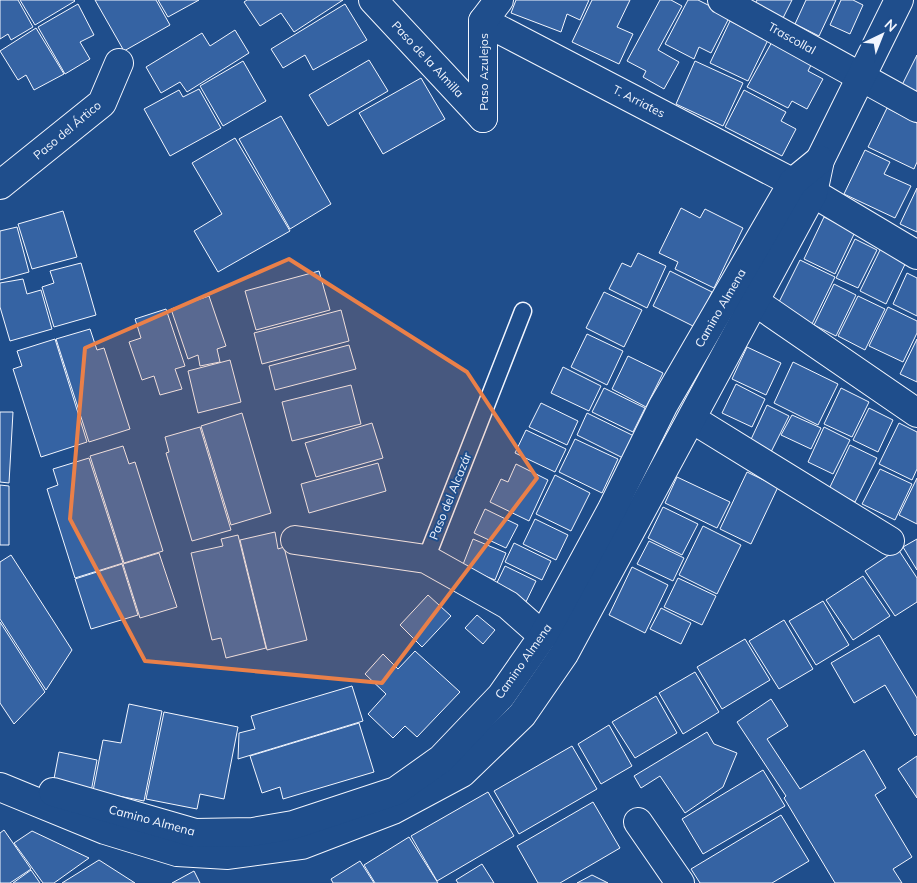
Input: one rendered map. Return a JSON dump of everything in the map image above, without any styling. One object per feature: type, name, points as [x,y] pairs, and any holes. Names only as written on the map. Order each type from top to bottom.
[{"type":"street","name":"Paso de la Almilla","points":[[373,0],[483,118]]},
{"type":"street","name":"Trascollal","points":[[722,0],[917,108]]},
{"type":"street","points":[[803,187],[820,160],[899,0]]},
{"type":"street","name":"Paso Azulejos","points":[[483,118],[491,10]]},
{"type":"street","name":"T. Arriates","points":[[491,10],[803,187],[917,255]]},
{"type":"street","name":"Paso del Ártico","points":[[0,185],[102,103],[119,63]]},
{"type":"street","name":"Camino Almena","points":[[3,783],[105,830],[177,852],[228,855],[302,845],[393,810],[462,773],[522,715],[564,654],[754,301],[803,187]]},
{"type":"street","name":"Camino Almena","points":[[3,783],[195,833],[253,832],[293,825],[396,791],[441,759],[501,696],[543,636],[612,509],[664,406],[803,187]]},
{"type":"street","points":[[754,301],[917,413]]},
{"type":"street","points":[[692,419],[890,541]]},
{"type":"street","points":[[295,540],[426,559],[508,605],[543,636]]},
{"type":"street","points":[[638,822],[680,883]]},
{"type":"lane","name":"Paso del Alcazár","points":[[426,559],[523,311]]},
{"type":"highlighted area","points":[[289,259],[467,372],[537,478],[382,683],[145,661],[70,519],[85,348]]},
{"type":"building","points":[[0,0],[18,0],[33,27],[11,40],[8,34],[0,39]]},
{"type":"building","points":[[20,0],[74,0],[75,1],[35,25]]},
{"type":"building","points":[[95,0],[156,0],[170,25],[124,51]]},
{"type":"building","points":[[158,0],[199,0],[168,17]]},
{"type":"building","points":[[247,0],[343,0],[294,32],[281,13],[260,26],[244,2]]},
{"type":"building","points":[[516,0],[589,0],[580,20],[567,14],[561,32],[511,13]]},
{"type":"building","points":[[592,0],[630,0],[617,27],[633,34],[619,64],[572,42]]},
{"type":"building","points":[[660,0],[671,0],[682,6],[658,50],[679,62],[664,89],[643,77],[646,71],[627,61]]},
{"type":"building","points":[[688,0],[698,0],[730,16],[711,53],[699,47],[694,59],[665,44]]},
{"type":"building","points":[[757,0],[792,0],[783,18],[755,4]]},
{"type":"building","points":[[806,0],[836,0],[819,36],[795,24]]},
{"type":"building","points":[[841,0],[853,0],[863,5],[850,34],[830,25]]},
{"type":"building","points":[[78,4],[94,35],[80,42],[90,59],[65,74],[38,27]]},
{"type":"building","points":[[345,4],[367,40],[313,70],[305,55],[283,68],[271,49]]},
{"type":"building","points":[[730,21],[768,40],[748,81],[710,63]]},
{"type":"building","points":[[36,28],[64,74],[34,90],[26,75],[18,80],[0,51]]},
{"type":"building","points":[[235,30],[249,53],[187,92],[180,82],[161,93],[146,67],[202,33],[210,46]]},
{"type":"building","points":[[773,40],[813,61],[808,71],[823,79],[807,109],[792,101],[788,108],[747,87]]},
{"type":"building","points":[[917,55],[917,95],[901,87]]},
{"type":"building","points":[[369,60],[388,91],[328,126],[309,95]]},
{"type":"building","points":[[243,61],[266,101],[223,126],[200,86]]},
{"type":"building","points":[[695,61],[743,83],[723,126],[676,104]]},
{"type":"building","points":[[421,78],[445,119],[383,154],[359,113]]},
{"type":"building","points":[[199,89],[221,128],[170,156],[144,109],[179,90],[183,97]]},
{"type":"building","points":[[744,90],[786,112],[781,121],[796,129],[782,156],[725,127]]},
{"type":"building","points":[[887,108],[917,123],[917,162],[914,169],[868,147]]},
{"type":"building","points":[[281,116],[331,204],[290,229],[239,139]]},
{"type":"building","points":[[235,138],[290,231],[218,272],[194,231],[222,214],[192,163]]},
{"type":"building","points":[[865,150],[890,162],[884,174],[911,186],[895,218],[844,194]]},
{"type":"building","points":[[917,188],[917,232],[900,224]]},
{"type":"building","points":[[681,208],[700,218],[705,209],[743,228],[714,288],[675,269],[678,262],[659,253]]},
{"type":"building","points":[[63,211],[77,257],[32,269],[18,224]]},
{"type":"building","points":[[824,217],[855,232],[835,274],[804,259]]},
{"type":"building","points":[[17,227],[29,272],[0,280],[0,231]]},
{"type":"building","points":[[855,239],[877,250],[858,288],[836,278]]},
{"type":"building","points":[[881,248],[907,260],[886,304],[860,291]]},
{"type":"building","points":[[638,253],[666,266],[647,308],[609,289],[622,263],[631,267]]},
{"type":"building","points":[[800,260],[835,277],[812,324],[777,306]]},
{"type":"building","points":[[81,263],[96,315],[54,327],[42,287],[54,283],[50,271]]},
{"type":"building","points":[[319,271],[330,310],[256,330],[245,291]]},
{"type":"building","points":[[670,271],[712,292],[695,327],[653,306]]},
{"type":"building","points":[[907,273],[917,278],[917,316],[893,304]]},
{"type":"building","points":[[23,279],[27,294],[41,290],[52,329],[10,341],[0,307],[0,283]]},
{"type":"building","points":[[834,284],[856,295],[836,336],[814,325]]},
{"type":"building","points":[[604,292],[642,310],[624,347],[586,328]]},
{"type":"building","points":[[209,296],[226,346],[217,349],[220,362],[200,366],[198,355],[188,359],[171,309]]},
{"type":"building","points":[[858,296],[885,309],[865,350],[838,336]]},
{"type":"building","points":[[888,307],[917,321],[917,333],[903,362],[869,346]]},
{"type":"building","points":[[166,309],[185,366],[175,369],[182,389],[160,395],[154,376],[142,380],[129,342],[141,338],[135,319]]},
{"type":"building","points":[[341,310],[349,341],[262,364],[254,333]]},
{"type":"building","points":[[90,329],[97,350],[104,348],[130,429],[89,442],[56,339]]},
{"type":"building","points":[[587,334],[623,351],[607,385],[571,367]]},
{"type":"building","points":[[55,339],[87,442],[41,457],[13,369],[22,366],[17,351]]},
{"type":"building","points":[[917,339],[917,382],[900,374]]},
{"type":"building","points":[[349,345],[356,369],[275,390],[269,366]]},
{"type":"building","points":[[747,347],[781,363],[766,395],[732,379]]},
{"type":"building","points":[[628,356],[663,373],[646,407],[612,389]]},
{"type":"building","points":[[230,360],[241,402],[198,413],[188,371]]},
{"type":"building","points":[[793,362],[838,384],[818,425],[774,403]]},
{"type":"building","points":[[563,367],[601,386],[589,411],[551,393]]},
{"type":"building","points":[[736,384],[765,399],[752,427],[722,413]]},
{"type":"building","points":[[351,385],[361,424],[292,441],[282,402]]},
{"type":"building","points":[[604,388],[645,408],[633,432],[592,412]]},
{"type":"building","points":[[841,388],[869,402],[852,437],[824,424]]},
{"type":"building","points":[[541,403],[578,421],[567,445],[529,427]]},
{"type":"building","points":[[767,405],[789,416],[768,458],[747,448]]},
{"type":"building","points":[[869,408],[893,420],[878,452],[853,440]]},
{"type":"building","points":[[0,412],[13,412],[9,483],[0,482]]},
{"type":"building","points":[[242,413],[271,513],[231,525],[201,426]]},
{"type":"building","points":[[587,413],[634,436],[623,458],[577,435]]},
{"type":"building","points":[[792,415],[821,428],[811,449],[781,435]]},
{"type":"building","points":[[372,423],[383,458],[316,477],[305,443]]},
{"type":"building","points":[[899,423],[917,432],[917,469],[912,480],[879,464]]},
{"type":"building","points":[[200,427],[231,530],[192,541],[166,453],[169,452],[165,437]]},
{"type":"building","points":[[824,427],[850,440],[833,474],[808,462]]},
{"type":"building","points":[[526,430],[566,449],[555,472],[515,453]]},
{"type":"building","points":[[575,439],[618,459],[602,493],[559,472]]},
{"type":"building","points":[[850,445],[877,458],[855,502],[829,489]]},
{"type":"building","points":[[123,446],[129,464],[135,462],[163,551],[124,563],[90,456]]},
{"type":"building","points":[[89,458],[123,563],[75,578],[47,489],[58,485],[53,469]]},
{"type":"building","points":[[378,463],[386,491],[309,513],[301,484]]},
{"type":"building","points":[[516,464],[548,480],[529,521],[490,502],[501,479],[508,482]]},
{"type":"building","points":[[880,469],[912,484],[895,520],[862,504]]},
{"type":"building","points":[[747,472],[778,487],[751,544],[720,529]]},
{"type":"building","points":[[555,475],[590,493],[571,531],[536,514]]},
{"type":"building","points":[[677,477],[730,502],[717,528],[665,503]]},
{"type":"building","points":[[917,478],[917,524],[899,515]]},
{"type":"building","points":[[0,485],[9,486],[9,545],[0,545]]},
{"type":"building","points":[[663,507],[698,524],[682,555],[648,538]]},
{"type":"building","points":[[485,509],[518,525],[506,548],[474,533]]},
{"type":"building","points":[[535,519],[568,535],[556,560],[523,544]]},
{"type":"building","points":[[703,526],[741,545],[717,594],[679,575]]},
{"type":"building","points":[[275,532],[278,549],[284,547],[307,640],[267,650],[240,540]]},
{"type":"building","points":[[238,535],[266,648],[226,658],[221,638],[212,640],[191,553],[223,546],[221,539]]},
{"type":"building","points":[[473,539],[506,553],[495,580],[462,567]]},
{"type":"building","points":[[917,539],[917,570],[903,547]]},
{"type":"building","points":[[649,541],[684,558],[673,581],[637,564]]},
{"type":"building","points":[[514,543],[551,561],[542,580],[505,562]]},
{"type":"building","points":[[898,549],[917,578],[917,602],[895,616],[865,571]]},
{"type":"building","points":[[159,553],[177,607],[140,618],[123,564]]},
{"type":"building","points":[[11,555],[72,650],[46,690],[0,619],[0,562]]},
{"type":"building","points":[[122,564],[138,615],[91,629],[75,579]]},
{"type":"building","points":[[505,566],[536,581],[524,606],[493,591]]},
{"type":"building","points":[[632,567],[668,585],[645,633],[609,615]]},
{"type":"building","points":[[863,576],[890,616],[853,640],[826,600]]},
{"type":"building","points":[[678,578],[716,596],[702,625],[664,607]]},
{"type":"building","points":[[428,595],[451,616],[422,647],[400,625]]},
{"type":"building","points":[[823,601],[849,645],[816,665],[789,621]]},
{"type":"building","points":[[661,608],[691,623],[681,644],[650,629]]},
{"type":"building","points":[[477,615],[495,630],[483,644],[465,628]]},
{"type":"building","points":[[784,620],[813,669],[779,689],[749,641]]},
{"type":"building","points":[[0,622],[45,692],[14,724],[0,703]]},
{"type":"building","points":[[879,635],[917,698],[917,734],[915,736],[885,685],[854,703],[831,663]]},
{"type":"building","points":[[745,639],[770,680],[722,709],[697,667]]},
{"type":"building","points":[[415,651],[460,692],[417,737],[405,726],[393,738],[368,714],[386,694],[365,674],[383,654],[398,669]]},
{"type":"building","points":[[695,672],[719,712],[683,734],[659,693]]},
{"type":"building","points":[[352,686],[363,721],[238,759],[239,733],[255,729],[251,716]]},
{"type":"building","points":[[656,696],[677,733],[635,758],[612,722]]},
{"type":"building","points":[[771,699],[788,726],[767,739],[800,789],[864,750],[886,788],[875,795],[912,857],[893,869],[902,883],[835,883],[784,798],[786,796],[737,722]]},
{"type":"building","points":[[129,704],[162,711],[144,801],[93,791],[103,740],[121,743]]},
{"type":"building","points":[[164,712],[238,727],[224,799],[200,794],[197,809],[146,799]]},
{"type":"building","points":[[359,723],[374,772],[283,799],[280,787],[262,793],[250,756]]},
{"type":"building","points":[[609,725],[632,766],[601,784],[578,744]]},
{"type":"building","points":[[707,732],[714,744],[737,753],[723,787],[685,813],[660,776],[641,788],[634,776]]},
{"type":"building","points":[[572,746],[597,789],[519,834],[494,791]]},
{"type":"building","points":[[59,752],[97,760],[91,792],[53,784]]},
{"type":"building","points":[[917,756],[917,798],[898,769]]},
{"type":"building","points":[[763,770],[785,806],[703,854],[682,819]]},
{"type":"building","points":[[488,792],[514,836],[437,881],[411,836]]},
{"type":"building","points":[[593,802],[620,848],[560,883],[538,883],[517,846]]},
{"type":"building","points":[[781,815],[809,861],[772,883],[700,883],[691,869]]},
{"type":"building","points":[[4,830],[31,869],[10,883],[0,883],[0,833]]},
{"type":"building","points":[[32,831],[89,858],[54,883],[43,883],[14,843]]},
{"type":"building","points":[[409,837],[438,883],[375,883],[364,865]]},
{"type":"building","points":[[99,860],[135,883],[62,883]]},
{"type":"building","points":[[360,861],[374,883],[333,883],[331,879]]},
{"type":"building","points":[[482,864],[494,883],[458,883],[456,880]]},
{"type":"building","points":[[31,870],[40,883],[13,883]]},
{"type":"building","points":[[194,871],[200,883],[172,883]]},
{"type":"building","points":[[592,875],[608,883],[577,883]]}]
